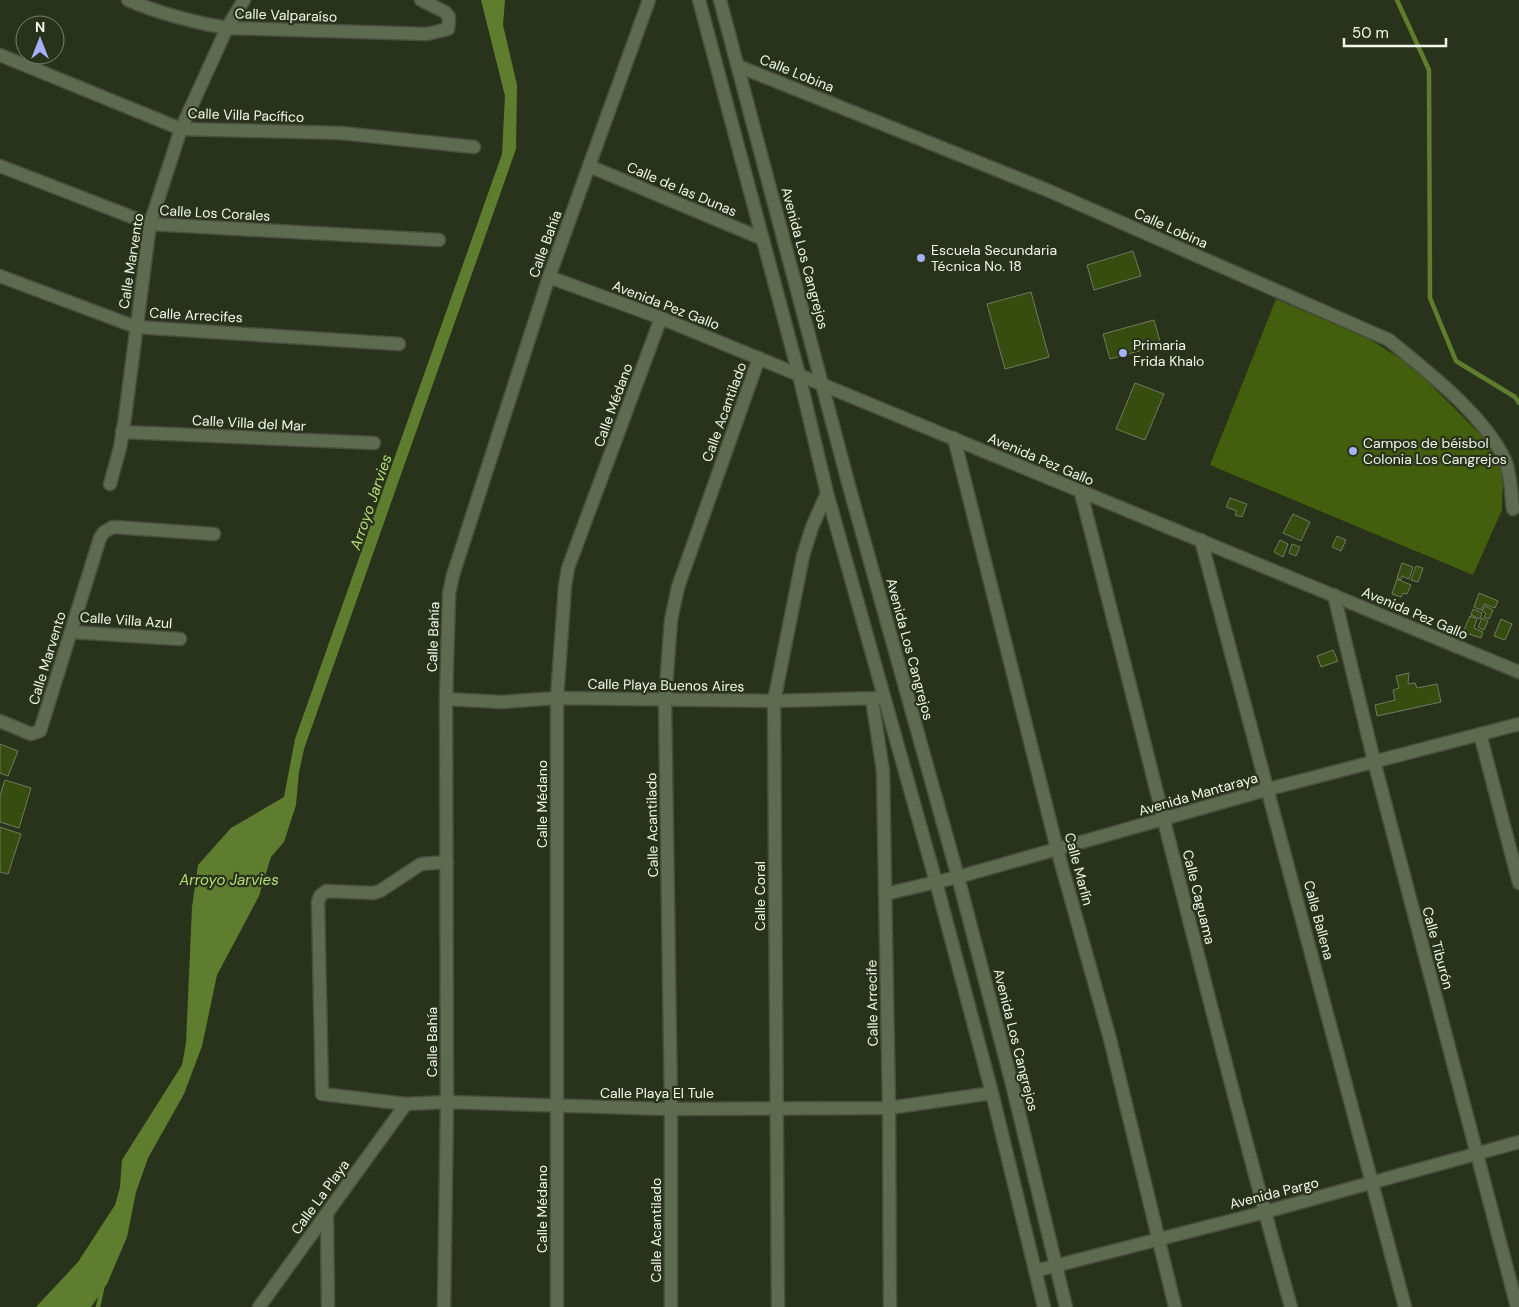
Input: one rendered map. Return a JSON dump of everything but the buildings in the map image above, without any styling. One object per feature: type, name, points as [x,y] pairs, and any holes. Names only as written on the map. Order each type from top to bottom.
[{"type":"street","name":"Calle Valparaíso","points":[[128,0],[160,13],[195,23],[227,28],[427,34],[448,29],[449,17],[445,12],[421,0]]},
{"type":"street","name":"Calle Marvento","points":[[110,484],[122,432],[150,224],[181,129],[227,28],[244,0]]},
{"type":"street","name":"Calle Bahía","points":[[444,1307],[447,1102],[446,699],[449,594],[453,575],[549,277],[649,0]]},
{"type":"street","points":[[699,0],[799,375],[827,493],[936,882],[992,1093],[1044,1307]]},
{"type":"street","name":"Avenida Los Cangrejos","points":[[720,0],[958,877],[1012,1084],[1066,1307]]},
{"type":"street","name":"Calle Villa Pacífico","points":[[0,55],[181,129],[341,133],[474,147]]},
{"type":"street","name":"Calle Lobina","points":[[738,66],[1047,190],[1389,340],[1432,376],[1490,434],[1506,462],[1513,509]]},
{"type":"street","name":"Calle Los Corales","points":[[0,166],[150,224],[439,240]]},
{"type":"street","name":"Calle de las Dunas","points":[[589,166],[763,239]]},
{"type":"street","name":"Calle Arrecifes","points":[[0,276],[136,327],[399,344]]},
{"type":"street","name":"Avenida Pez Gallo","points":[[549,277],[661,318],[954,438],[1081,493],[1201,540],[1519,672]]},
{"type":"street","name":"Calle Médano","points":[[557,1307],[557,698],[568,568],[661,318]]},
{"type":"street","name":"Calle Acantilado","points":[[671,1307],[672,1109],[665,700],[673,603],[759,358]]},
{"type":"street","name":"Calle Villa del Mar","points":[[122,432],[374,443]]},
{"type":"street","name":"Calle Marlín","points":[[954,438],[1057,849],[1110,1039],[1175,1307]]},
{"type":"street","name":"Calle Coral","points":[[778,1307],[774,701],[803,556],[812,528],[827,493]]},
{"type":"street","name":"Calle Caguama","points":[[1081,493],[1209,999],[1291,1307]]},
{"type":"street","name":"Calle Marvento","points":[[0,722],[31,734],[40,731],[100,538],[108,529],[113,527],[214,534]]},
{"type":"street","name":"Calle Ballena","points":[[1201,540],[1269,789],[1405,1307]]},
{"type":"street","name":"Calle Tiburón","points":[[1334,595],[1374,761],[1517,1307]]},
{"type":"street","name":"Calle Villa Azul","points":[[71,632],[180,639]]},
{"type":"street","name":"Calle Playa Buenos Aires","points":[[446,699],[502,702],[557,698],[774,701],[872,699],[885,697]]},
{"type":"street","name":"Calle Arrecife","points":[[872,699],[883,771],[889,1108],[890,1307]]},
{"type":"street","name":"Avenida Mantaraya","points":[[885,894],[958,877],[1269,789],[1519,724]]},
{"type":"street","points":[[1480,734],[1519,883]]},
{"type":"street","name":"Calle Playa El Tule","points":[[447,862],[420,864],[380,892],[326,892],[320,896],[318,902],[319,1035],[322,1094],[406,1104],[447,1102],[672,1109],[889,1108],[992,1093]]},
{"type":"street","name":"Calle La Playa","points":[[259,1307],[406,1104]]},
{"type":"street","name":"Avenida Pargo","points":[[1035,1271],[1265,1212],[1519,1142]]},
{"type":"street","points":[[327,1214],[328,1307]]},
{"type":"shaded area","name":"Campos de béisbol Colonia Los Cangrejos","points":[[1276,299],[1371,340],[1412,366],[1482,436],[1503,473],[1502,510],[1473,575],[1210,465]]},
{"type":"water","name":"Arroyo Jarvies","points":[[481,0],[505,0],[503,25],[517,85],[516,149],[304,749],[299,772],[296,805],[284,842],[271,857],[259,896],[217,975],[202,1046],[184,1094],[148,1158],[136,1192],[127,1237],[107,1284],[91,1307],[36,1307],[78,1262],[115,1205],[120,1187],[122,1160],[182,1065],[186,1043],[192,907],[198,865],[231,828],[284,797],[295,739],[502,154],[505,96]]},
{"type":"waterway","points":[[1397,0],[1429,70],[1430,298],[1456,361],[1515,397],[1519,403]]},
{"type":"waterway","name":"Arroyo Jarvies","points":[[98,1307],[102,1289]]},
{"type":"place","name":"Escuela Secundaria Técnica No. 18","points":[[921,258]]},
{"type":"place","name":"Primaria Frida Khalo","points":[[1123,353]]},
{"type":"place","name":"Campos de béisbol Colonia Los Cangrejos","points":[[1353,451]]}]
